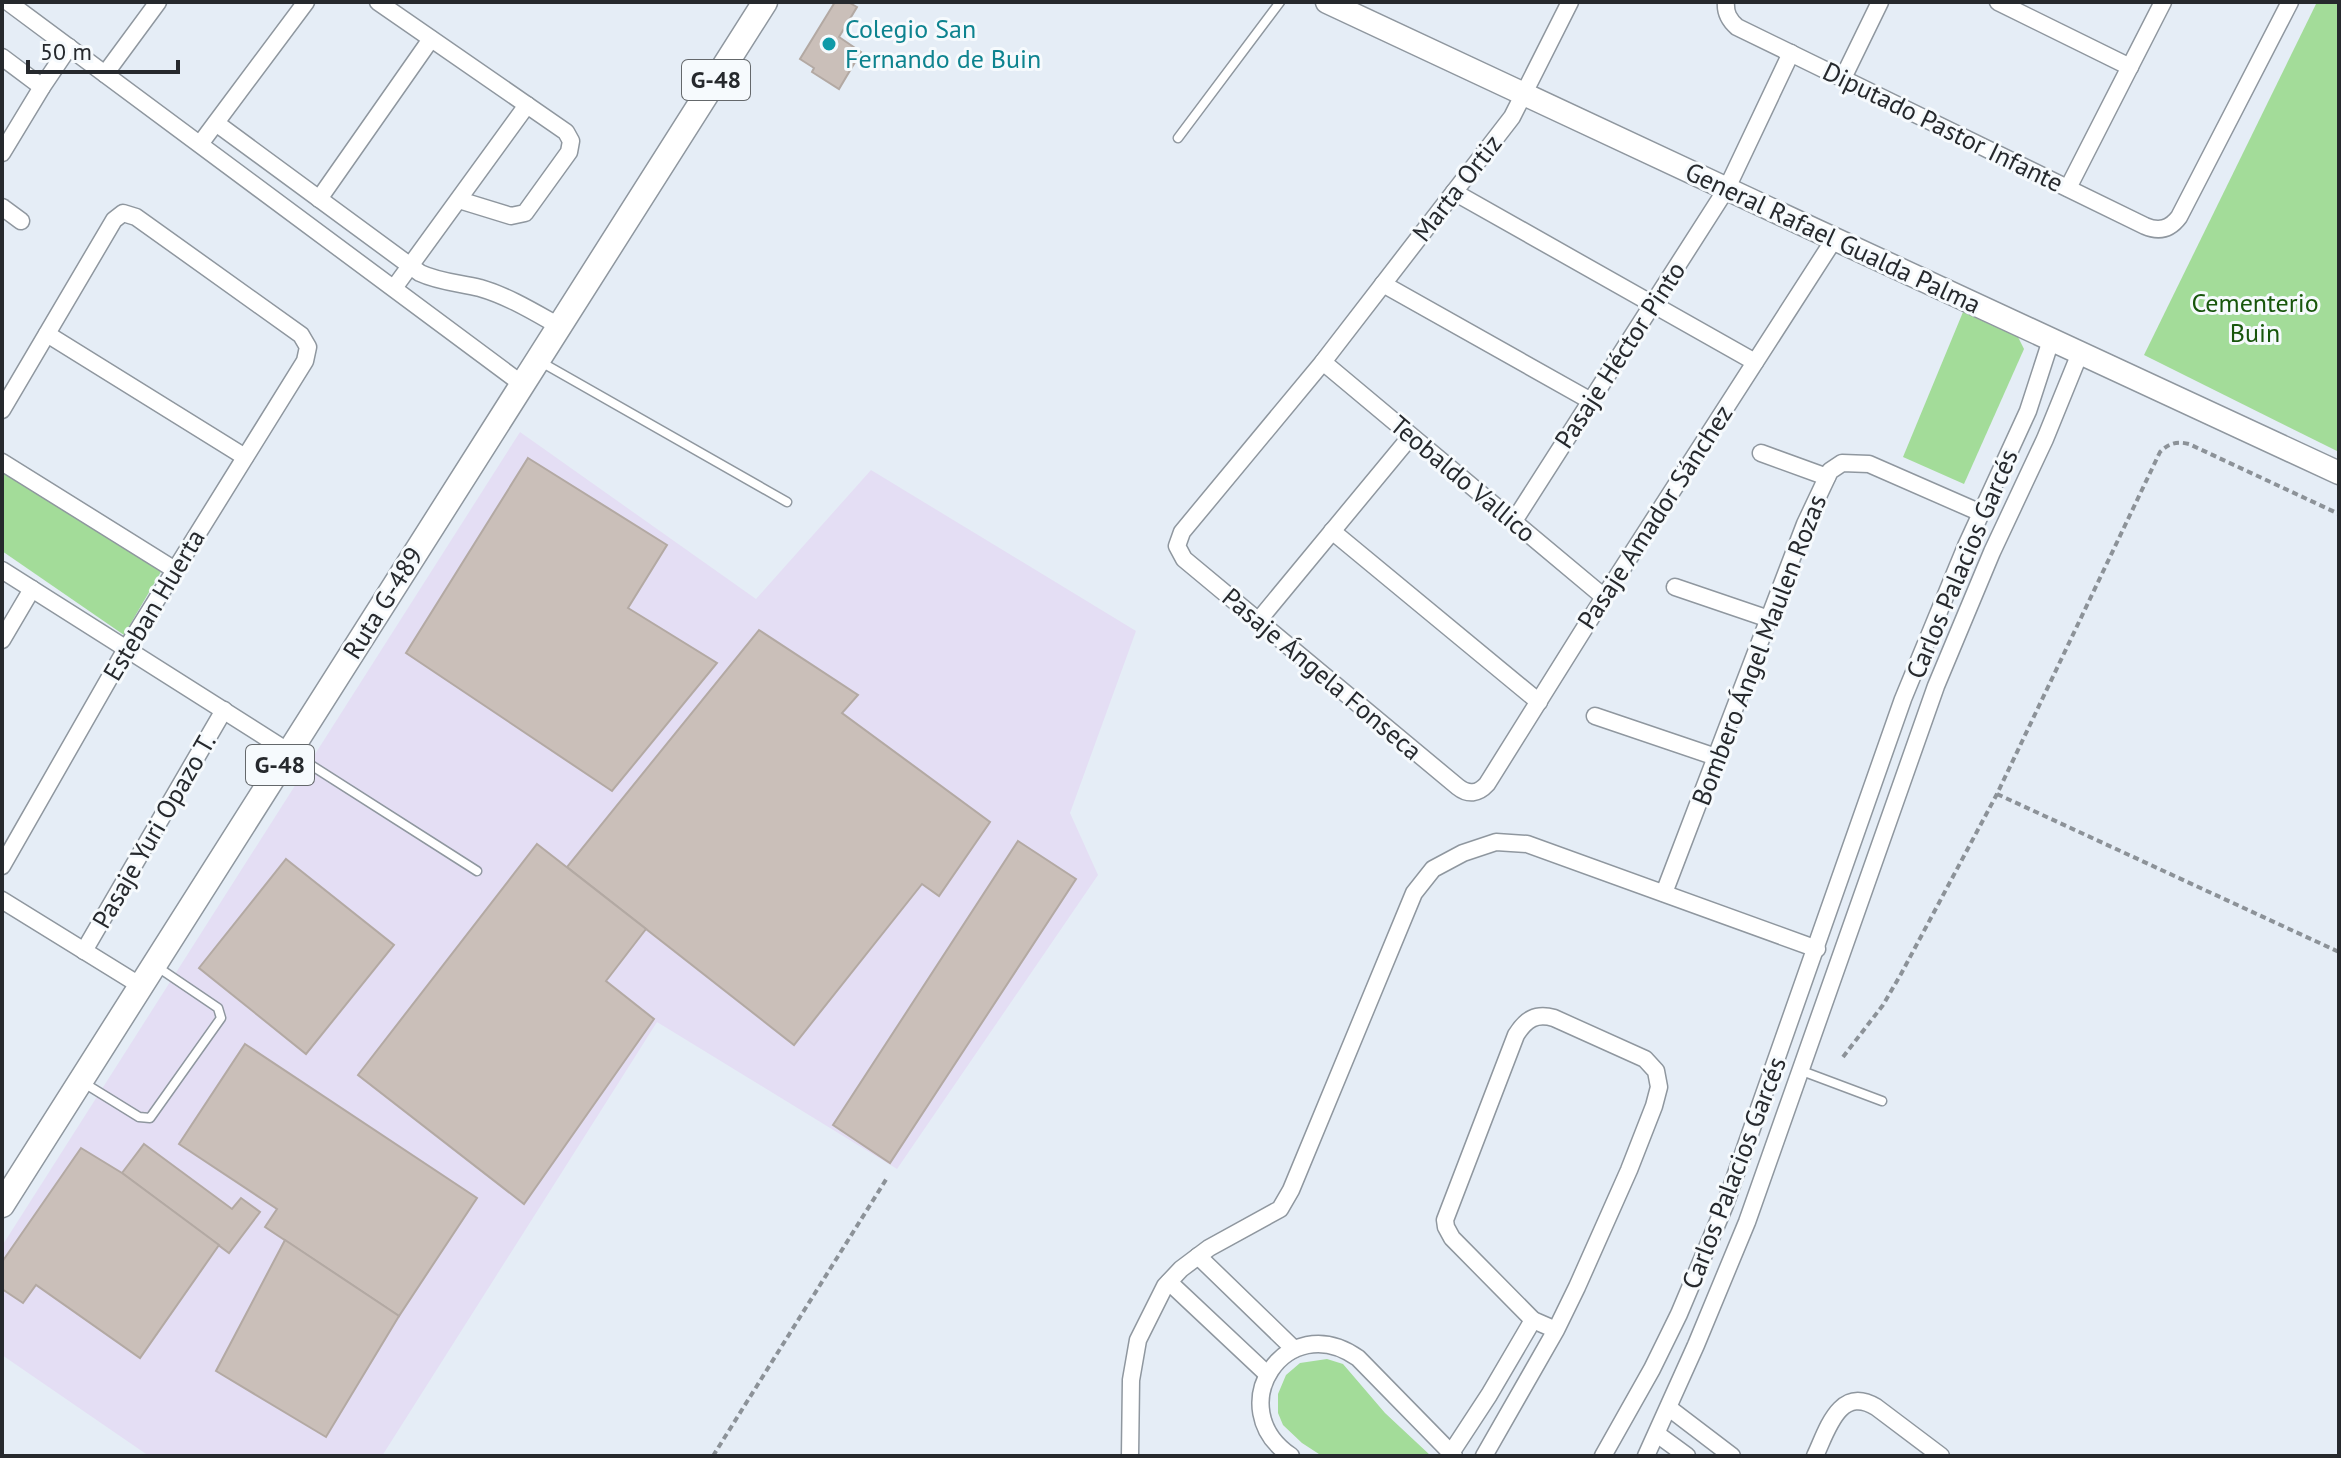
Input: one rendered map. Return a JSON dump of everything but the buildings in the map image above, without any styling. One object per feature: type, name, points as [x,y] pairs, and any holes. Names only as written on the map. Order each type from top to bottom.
[{"type":"main road","name":"General Rafael Gualda Palma","points":[[1327,2],[2339,473]]},
{"type":"main road","name":"Ruta G-489","points":[[2,1205],[763,3]]},
{"type":"street","points":[[105,74],[158,2]]},
{"type":"street","points":[[200,144],[306,2]]},
{"type":"street","points":[[378,2],[566,132],[571,141],[569,152],[525,213],[511,216],[459,200]]},
{"type":"street","name":"Marta Ortiz","points":[[1177,546],[1182,532],[1323,362],[1512,117],[1570,2]]},
{"type":"street","points":[[1843,78],[1880,2]]},
{"type":"street","points":[[1998,2],[2130,67]]},
{"type":"street","points":[[2068,188],[2163,2]]},
{"type":"street","name":"Diputado Pastor Infante","points":[[1726,8],[1737,27],[2151,229],[2164,229],[2179,217],[2290,2]]},
{"type":"street","points":[[12,3],[522,384]]},
{"type":"street","points":[[319,199],[431,39]]},
{"type":"street","points":[[2,153],[69,47]]},
{"type":"street","name":"Pasaje Héctor Pinto","points":[[1514,521],[1727,188],[1791,53]]},
{"type":"street","points":[[2,57],[42,87]]},
{"type":"street","points":[[394,288],[527,105]]},
{"type":"street","points":[[216,123],[410,266],[431,278],[479,288],[507,298],[559,326]]},
{"type":"street","points":[[1454,192],[1755,362]]},
{"type":"street","points":[[2,207],[21,221]]},
{"type":"street","name":"Esteban Huerta","points":[[2,866],[126,649],[305,361],[308,347],[301,335],[136,217],[123,213],[114,220],[47,334]]},
{"type":"street","name":"Pasaje Amador Sánchez","points":[[1473,793],[1487,784],[1835,238]]},
{"type":"street","points":[[1383,284],[1591,401]]},
{"type":"street","points":[[2,410],[47,334],[245,457]]},
{"type":"street","name":"Carlos Palacios Garcés","points":[[1603,1456],[1652,1369],[1704,1258],[1817,949],[1903,699],[1943,598],[2028,411],[2051,340]]},
{"type":"street","name":"Carlos Palacios Garcés","points":[[1646,1456],[1742,1235],[1936,686],[2080,353]]},
{"type":"street","name":"Teobaldo Vallico","points":[[1323,362],[1604,597]]},
{"type":"street","points":[[1258,621],[1411,436]]},
{"type":"street","points":[[1761,453],[1827,477]]},
{"type":"street","points":[[2,462],[175,570]]},
{"type":"street","name":"Bombero Ángel Maulen Rozas","points":[[1664,893],[1805,524],[1830,471],[1842,463],[1869,464],[1981,513]]},
{"type":"street","points":[[1332,531],[1539,702]]},
{"type":"street","name":"Pasaje Ángela Fonseca","points":[[1177,546],[1184,559],[1258,621],[1458,787],[1473,793]]},
{"type":"street","points":[[2,570],[289,752]]},
{"type":"street","points":[[1675,587],[1769,619]]},
{"type":"street","points":[[2,640],[32,589]]},
{"type":"street","name":"Pasaje Yuri Opazo T.","points":[[84,951],[224,710]]},
{"type":"street","points":[[1595,716],[1716,757]]},
{"type":"street","points":[[1130,1456],[1131,1380],[1138,1340],[1169,1282],[1181,1269],[1280,1209],[1291,1190],[1414,893],[1433,869],[1463,853],[1496,842],[1527,844],[1817,949]]},
{"type":"street","points":[[1841,880],[1865,889]]},
{"type":"street","points":[[2,900],[141,986]]},
{"type":"street","points":[[1484,1456],[1556,1330],[1577,1287],[1629,1170],[1654,1106],[1659,1080],[1656,1071],[1645,1059],[1554,1018],[1543,1016],[1527,1021],[1516,1035],[1445,1220],[1452,1238],[1533,1320],[1556,1330]]},
{"type":"street","points":[[1198,1256],[1294,1349]]},
{"type":"street","points":[[1169,1282],[1267,1374]]},
{"type":"street","points":[[1291,1456],[1276,1444],[1263,1422],[1260,1398],[1267,1374],[1281,1357],[1294,1349],[1316,1343],[1329,1344],[1349,1352],[1452,1455],[1533,1320]]},
{"type":"street","points":[[1815,1456],[1835,1413],[1856,1401],[1876,1407],[1941,1456]]},
{"type":"street","points":[[1669,1408],[1732,1456]]},
{"type":"street","points":[[1657,1434],[1687,1456]]},
{"type":"lane","points":[[1178,138],[1280,2]]},
{"type":"lane","points":[[538,360],[787,502]]},
{"type":"lane","points":[[289,752],[477,871]]},
{"type":"lane","points":[[80,1081],[139,1117],[150,1118],[221,1018],[218,1008],[154,965]]},
{"type":"lane","points":[[1802,1071],[1882,1101]]},
{"type":"path","points":[[1843,1057],[1895,984],[1997,794],[2156,458],[2165,447],[2177,442],[2189,444],[2339,514]]},
{"type":"path","points":[[1997,794],[2339,952]]},
{"type":"path","points":[[713,1456],[887,1178]]},
{"type":"shaded area","points":[[520,432],[756,599],[871,470],[1136,631],[1070,813],[1098,875],[897,1169],[657,1022],[382,1456],[149,1456],[2,1355],[2,1246]]},
{"type":"green space","name":"Cementerio Buin","points":[[2317,2],[2339,2],[2339,452],[2144,355]]},
{"type":"green space","points":[[1963,312],[2018,337],[2024,349],[1964,484],[1903,457]]},
{"type":"green space","points":[[2,469],[162,570],[124,635],[2,551]]},
{"type":"green space","points":[[1327,1359],[1343,1364],[1385,1413],[1431,1456],[1322,1456],[1302,1443],[1283,1425],[1278,1413],[1278,1394],[1286,1375],[1300,1363]]},
{"type":"place","name":"Colegio San Fernando de Buin","points":[[829,44]]}]
